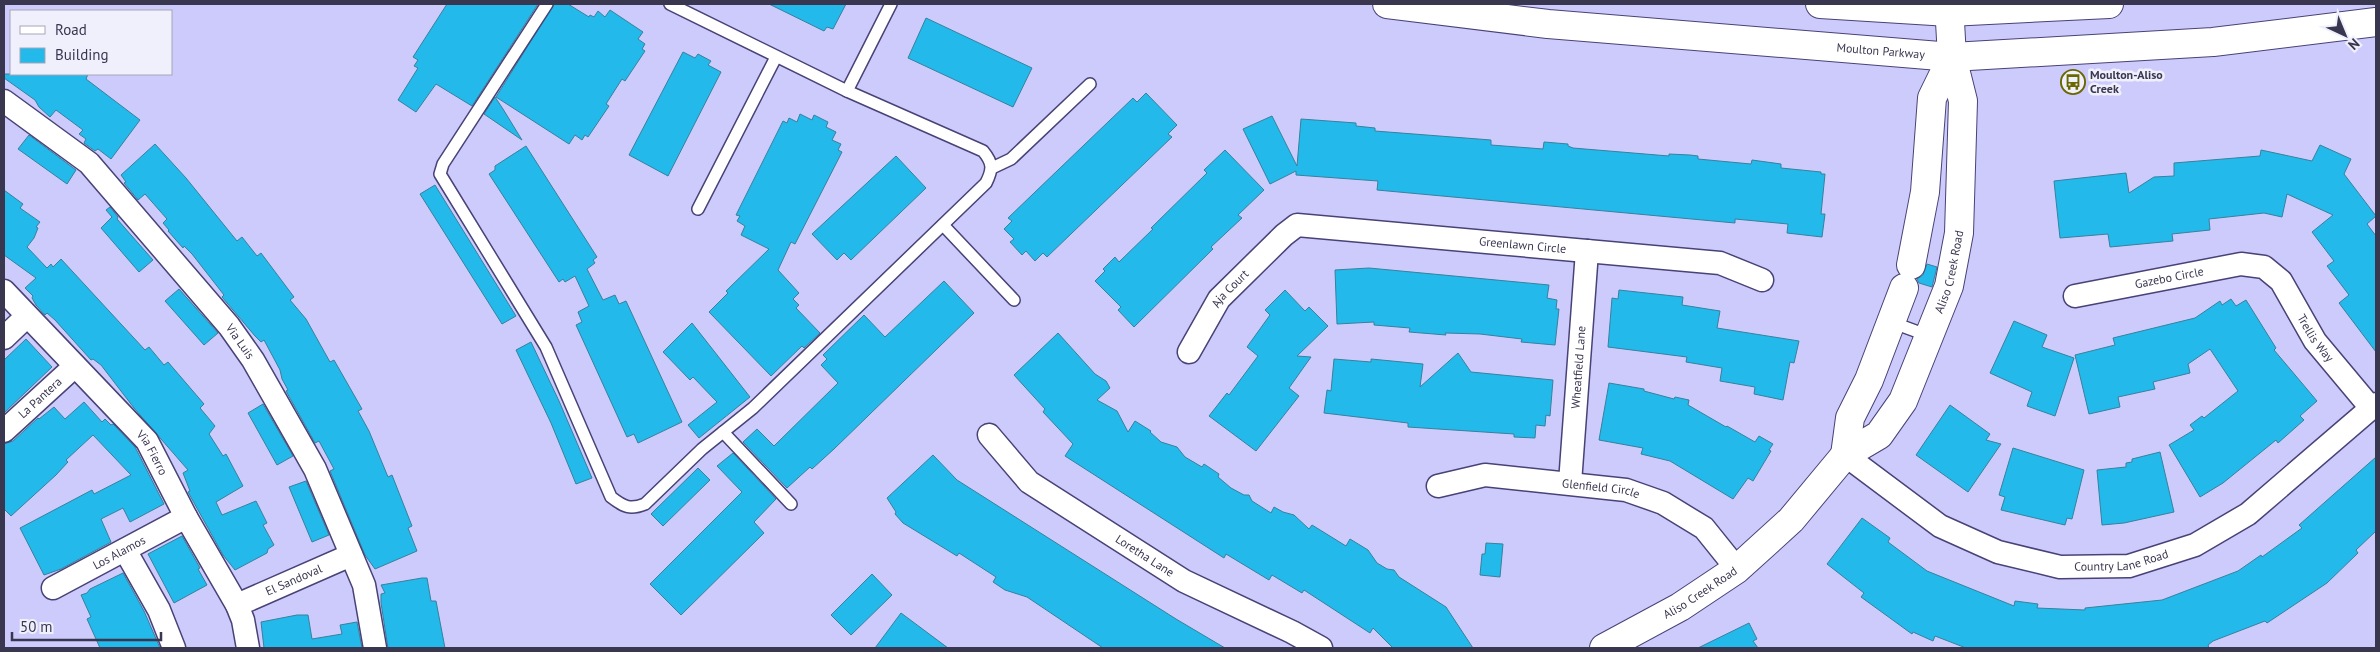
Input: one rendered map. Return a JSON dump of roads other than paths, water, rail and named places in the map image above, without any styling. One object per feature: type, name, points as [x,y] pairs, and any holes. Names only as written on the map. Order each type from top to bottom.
[{"type":"main road","name":"Moulton Parkway","points":[[1387,4],[1548,24],[1952,57],[2213,42],[2376,22]]},
{"type":"main road","points":[[1820,4],[1949,8],[2109,4]]},
{"type":"main road","name":"Aliso Creek Road","points":[[1604,648],[1633,642],[1680,606],[1737,568],[1791,520],[1845,455],[1878,435],[1903,401],[1949,286],[1959,233],[1963,101],[1952,57],[1949,8]]},
{"type":"main road","name":"Aliso Creek Road","points":[[1845,455],[1850,418],[1869,380],[1908,276],[1925,192],[1932,98],[1952,57]]},
{"type":"street","name":"Via Luis","points":[[4,101],[90,163],[229,326],[253,360],[315,469],[364,585],[376,648]]},
{"type":"street","name":"Greenlawn Circle","points":[[1284,235],[1297,225],[1314,226],[1720,263],[1762,280]]},
{"type":"street","name":"Aja Court","points":[[1189,352],[1219,299],[1284,235]]},
{"type":"street","name":"Wheatfield Lane","points":[[1570,483],[1586,251]]},
{"type":"street","name":"Gazebo Circle","points":[[2076,296],[2122,289],[2241,264],[2264,267]]},
{"type":"street","name":"Trellis Way","points":[[2264,267],[2281,281],[2315,341],[2374,406]]},
{"type":"street","name":"Via Fierro","points":[[4,291],[147,441],[186,517],[237,605],[243,620],[248,648]]},
{"type":"street","points":[[4,338],[27,316]]},
{"type":"street","name":"La Pantera","points":[[4,431],[75,366]]},
{"type":"street","name":"Country Lane Road","points":[[1845,455],[1940,526],[1998,552],[2060,567],[2129,566],[2195,545],[2248,514],[2374,406]]},
{"type":"street","name":"Loretha Lane","points":[[990,435],[1029,482],[1184,581],[1287,640],[1321,648]]},
{"type":"street","name":"Glenfield Circle","points":[[1438,486],[1485,475],[1626,490],[1663,503],[1704,528],[1737,568]]},
{"type":"street","name":"Los Alamos","points":[[52,588],[186,517]]},
{"type":"street","points":[[125,550],[158,610],[174,648]]},
{"type":"street","name":"El Sandoval","points":[[237,605],[351,555]]},
{"type":"lane","points":[[547,4],[443,164],[440,174],[546,347],[612,497],[624,507],[634,508],[645,504],[702,449],[752,408],[986,183],[992,168],[991,161],[983,151],[847,91],[670,4]]},
{"type":"lane","points":[[847,91],[891,4]]},
{"type":"lane","points":[[698,210],[776,57]]},
{"type":"lane","points":[[992,168],[1011,160],[1090,84]]},
{"type":"lane","points":[[942,225],[1014,300]]},
{"type":"lane","points":[[1891,322],[1930,337]]},
{"type":"lane","points":[[723,432],[791,504]]},
{"type":"place","name":"Moulton-Aliso Creek","points":[[2073,82]]}]
